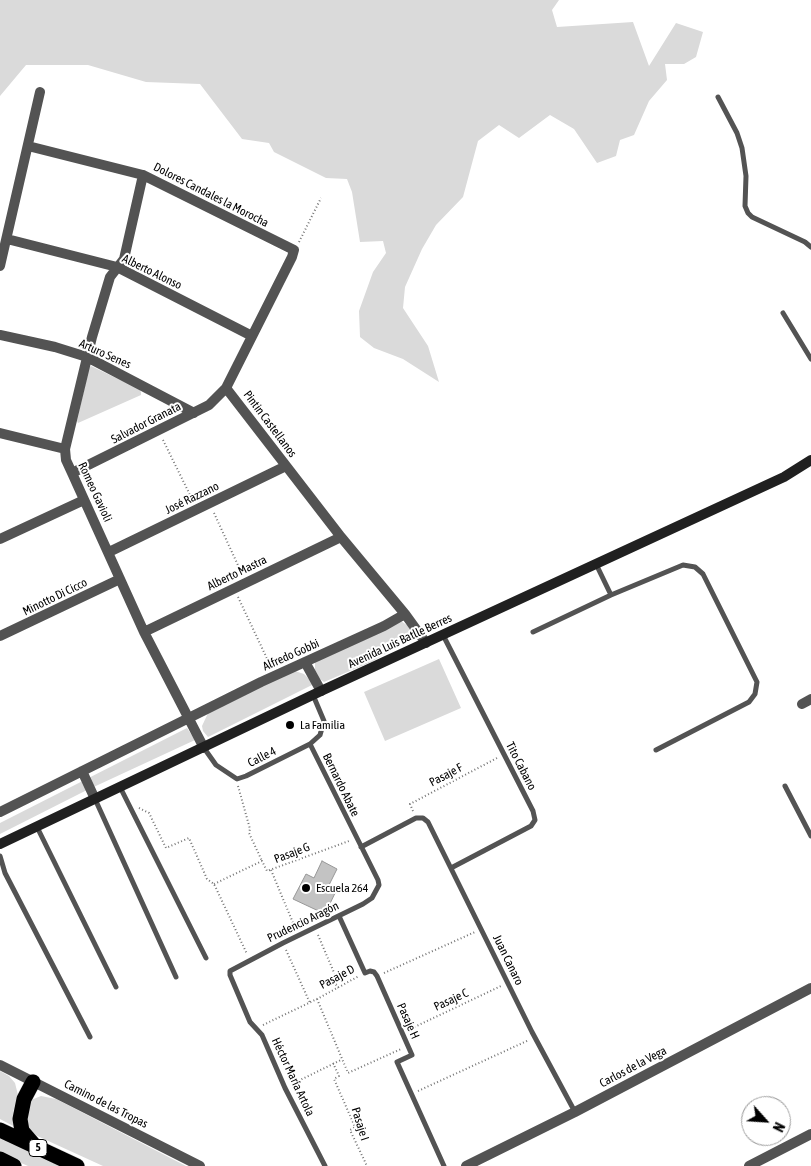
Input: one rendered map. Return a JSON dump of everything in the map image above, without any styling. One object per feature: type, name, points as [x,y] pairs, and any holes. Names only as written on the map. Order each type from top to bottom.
[{"type":"highway","points":[[33,1082],[24,1099],[20,1119],[22,1131],[26,1138],[37,1148]]},
{"type":"highway","name":"5","points":[[0,1130],[77,1166]]},
{"type":"highway","name":"5","points":[[0,1159],[14,1166]]},
{"type":"main road","name":"Avenida Luis Batlle Berres","points":[[0,844],[317,693],[784,477],[811,460]]},
{"type":"street","points":[[0,266],[40,92]]},
{"type":"street","name":"Dolores Candales la Morocha","points":[[28,146],[143,175],[294,250]]},
{"type":"street","name":"Romeo Gavioli","points":[[143,175],[124,259],[110,277],[87,357],[65,449],[66,460],[144,632],[204,748]]},
{"type":"street","name":"Alberto Alonso","points":[[7,239],[117,268],[252,336]]},
{"type":"street","name":"Pintin Castellanos","points":[[294,250],[226,388],[426,643]]},
{"type":"street","name":"Arturo Senes","points":[[0,335],[87,357],[194,413]]},
{"type":"street","name":"Salvador Granata","points":[[72,473],[209,406],[226,388]]},
{"type":"street","points":[[0,433],[65,449]]},
{"type":"street","name":"José Razzano","points":[[109,552],[286,466]]},
{"type":"street","points":[[0,539],[84,500]]},
{"type":"street","name":"Alberto Mastra","points":[[144,632],[341,537]]},
{"type":"street","name":"Minotto Di Cicco","points":[[0,636],[120,579]]},
{"type":"street","name":"Alfredo Gobbi","points":[[0,812],[275,676],[384,626],[405,614]]},
{"type":"street","points":[[305,662],[317,693]]},
{"type":"street","points":[[82,771],[95,799]]},
{"type":"street","name":"Carlos de la Vega","points":[[466,1166],[575,1112],[811,988]]},
{"type":"street","name":"Camino de las Tropas","points":[[0,1064],[200,1166]]},
{"type":"street","points":[[749,1166],[811,1134]]},
{"type":"lane","points":[[718,97],[737,133],[742,148],[746,176],[745,206],[748,213],[752,217],[811,246]]},
{"type":"lane","points":[[784,314],[811,359]]},
{"type":"lane","points":[[596,564],[611,596]]},
{"type":"lane","points":[[533,632],[683,565],[695,567],[703,574],[757,682],[755,694],[749,702],[656,750]]},
{"type":"lane","name":"Tito Cabano","points":[[443,635],[533,811],[535,820],[531,826],[451,868]]},
{"type":"lane","name":"Bernardo Abate","points":[[317,693],[324,721],[320,735],[310,744],[379,885]]},
{"type":"lane","name":"Calle 4","points":[[204,748],[216,765],[237,779],[310,744]]},
{"type":"lane","points":[[785,786],[811,836]]},
{"type":"lane","points":[[120,787],[206,958]]},
{"type":"lane","points":[[95,799],[176,976]]},
{"type":"lane","points":[[361,847],[416,818]]},
{"type":"lane","name":"Juan Canaro","points":[[416,818],[423,818],[428,822],[535,1037],[575,1112]]},
{"type":"lane","points":[[37,826],[49,854],[116,987]]},
{"type":"lane","points":[[0,856],[5,873],[90,1037]]},
{"type":"lane","name":"Prudencio Aragón","points":[[230,971],[372,898],[379,885]]},
{"type":"lane","points":[[339,916],[365,973]]},
{"type":"lane","name":"Pasaje D","points":[[365,973],[370,970],[377,976]]},
{"type":"lane","name":"Héctor María Artola","points":[[230,971],[250,1022],[262,1035],[285,1088],[325,1166]]},
{"type":"lane","name":"Pasaje H","points":[[377,976],[412,1055],[397,1062],[444,1166]]},
{"type":"path","points":[[294,250],[321,198]]},
{"type":"path","points":[[159,431],[197,510]]},
{"type":"path","points":[[209,504],[246,582]]},
{"type":"path","points":[[234,588],[275,676]]},
{"type":"path","name":"Pasaje F","points":[[416,818],[410,804],[504,754]]},
{"type":"path","points":[[237,779],[250,829],[249,833],[262,860]]},
{"type":"path","points":[[128,803],[148,813],[166,848],[189,838],[207,879],[214,884],[250,960]]},
{"type":"path","name":"Pasaje G","points":[[214,884],[262,860],[268,871],[356,838]]},
{"type":"path","points":[[271,870],[298,935]]},
{"type":"path","points":[[315,926],[338,982],[335,983],[338,988]]},
{"type":"path","points":[[377,976],[481,929]]},
{"type":"path","points":[[283,943],[310,1003]]},
{"type":"path","name":"Pasaje D","points":[[256,1028],[310,1003],[365,973]]},
{"type":"path","name":"Pasaje C","points":[[402,1033],[508,983]]},
{"type":"path","points":[[317,999],[348,1073],[408,1046]]},
{"type":"path","points":[[411,1094],[535,1037]]},
{"type":"path","points":[[285,1088],[341,1060]]},
{"type":"path","name":"Pasaje I","points":[[333,1063],[339,1076],[334,1079],[355,1127],[350,1130],[367,1166]]},
{"type":"shaded area","points":[[0,0],[559,0],[552,10],[557,27],[633,22],[649,66],[676,23],[703,32],[696,57],[684,64],[665,64],[667,80],[649,101],[634,135],[620,140],[616,156],[597,163],[574,129],[550,115],[519,138],[499,125],[478,141],[463,197],[436,225],[422,249],[405,287],[403,308],[428,346],[439,382],[403,359],[374,348],[360,337],[359,311],[373,272],[386,253],[383,241],[360,242],[352,192],[347,179],[326,178],[274,152],[269,143],[242,139],[200,84],[146,82],[88,65],[26,65],[0,96]]},
{"type":"shaded area","points":[[91,366],[139,389],[141,395],[78,423],[89,368]]},
{"type":"shaded area","points":[[401,621],[408,626],[415,637],[371,662],[324,682],[320,679],[315,670],[315,662]]},
{"type":"shaded area","points":[[439,659],[461,708],[385,741],[364,692]]},
{"type":"shaded area","points":[[295,671],[304,674],[312,682],[312,685],[208,737],[203,731],[202,726],[209,711]]},
{"type":"shaded area","points":[[187,728],[195,740],[85,791],[0,834],[0,823]]},
{"type":"shaded area","points":[[0,1071],[9,1076],[15,1083],[18,1095],[13,1119],[17,1128],[0,1119]]},
{"type":"shaded area","points":[[41,1096],[56,1099],[186,1166],[103,1166],[33,1134],[28,1130],[24,1110],[31,1100]]},
{"type":"shaded area","points":[[0,1136],[64,1166],[28,1166],[12,1159],[0,1153]]},
{"type":"building","points":[[322,861],[337,869],[329,885],[337,889],[325,914],[293,899],[306,874],[314,878]]},
{"type":"place","name":"La Familia","points":[[290,725]]},
{"type":"place","name":"Escuela 264","points":[[306,888]]}]
